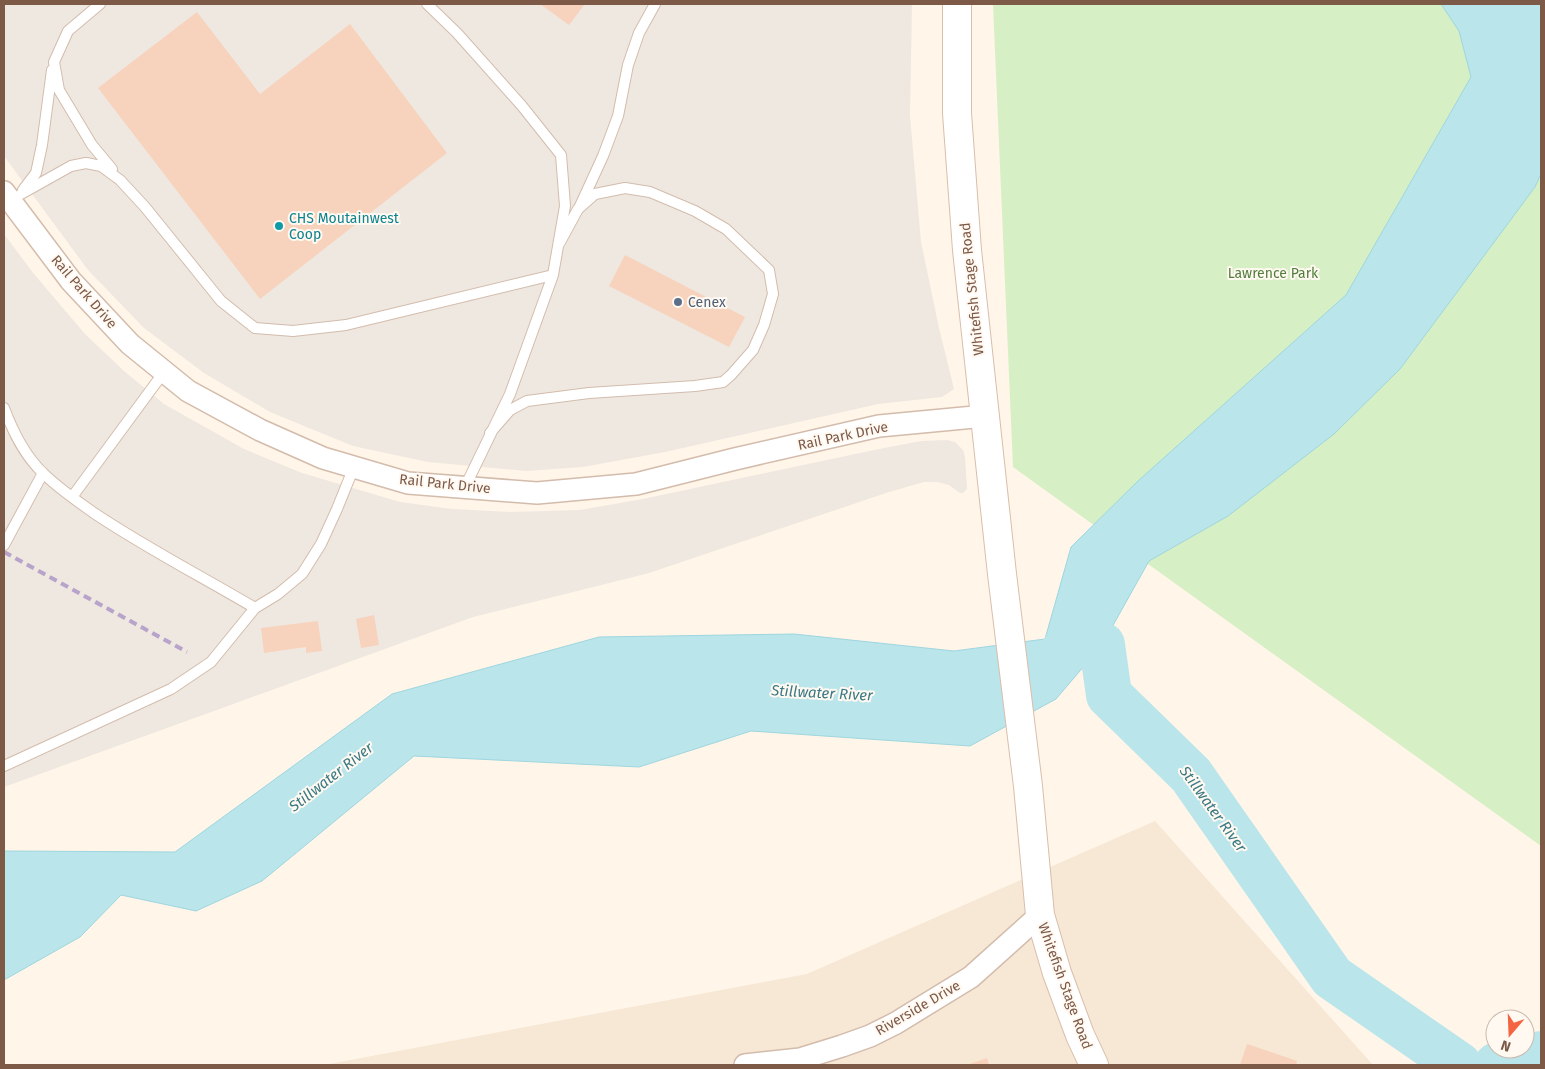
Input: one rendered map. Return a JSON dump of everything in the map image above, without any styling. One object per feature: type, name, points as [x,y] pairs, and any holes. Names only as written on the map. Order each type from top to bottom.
[{"type":"main road","name":"Whitefish Stage Road","points":[[957,4],[959,133],[967,250],[1002,574],[1028,786],[1040,915],[1057,973],[1080,1035],[1094,1065]]},
{"type":"street","name":"Rail Park Drive","points":[[13,197],[71,281],[130,344],[188,392],[260,430],[323,458],[408,483],[537,493],[636,484],[879,426],[985,416]]},
{"type":"street","name":"Riverside Drive","points":[[745,1065],[800,1059],[852,1043],[896,1023],[970,977],[1040,915]]},
{"type":"lane","points":[[13,197],[36,173],[54,62],[68,31],[100,4]]},
{"type":"lane","points":[[427,4],[522,106],[561,155],[565,206],[553,276],[510,394],[465,487]]},
{"type":"lane","points":[[439,4],[478,57]]},
{"type":"lane","points":[[559,244],[603,156],[618,116],[628,65],[639,34],[655,4]]},
{"type":"lane","points":[[54,62],[59,90],[92,145],[221,301],[255,328],[293,331],[346,325],[553,276]]},
{"type":"lane","points":[[13,197],[71,166],[86,163],[101,166],[120,180]]},
{"type":"lane","points":[[490,433],[510,410],[527,401],[589,393],[695,386],[723,382],[753,350],[764,325],[773,294],[769,270],[726,229],[694,211],[650,192],[625,188],[595,194],[578,209]]},
{"type":"lane","points":[[72,497],[164,372]]},
{"type":"lane","points":[[4,408],[16,439],[42,473],[72,497],[131,538],[200,575],[255,608]]},
{"type":"lane","points":[[4,766],[171,689],[211,662],[255,608],[278,594],[302,574],[321,544],[354,467]]},
{"type":"lane","points":[[4,545],[42,473]]},
{"type":"shaded area","points":[[4,4],[912,4],[910,116],[921,242],[954,389],[942,397],[878,404],[665,452],[583,467],[526,471],[428,462],[353,446],[270,412],[204,373],[144,328],[88,270],[4,156]]},
{"type":"shaded area","points":[[4,234],[34,274],[85,334],[124,371],[164,404],[244,449],[302,473],[400,502],[452,509],[510,512],[580,510],[643,499],[879,449],[921,441],[947,440],[955,442],[963,450],[967,489],[960,493],[949,485],[937,482],[924,482],[889,492],[649,573],[473,617],[4,787]]},
{"type":"shaded area","points":[[1155,821],[1373,1065],[324,1065],[807,974]]},
{"type":"green space","name":"Lawrence Park","points":[[993,4],[1541,4],[1541,846],[1013,467]]},
{"type":"water","points":[[1441,4],[1541,4],[1541,174],[1535,187],[1400,369],[1334,434],[1228,516],[1149,561],[1102,645],[1056,699],[970,746],[751,731],[639,767],[414,756],[262,881],[196,911],[121,895],[80,937],[4,980],[4,851],[175,852],[392,694],[599,637],[794,634],[954,651],[1045,639],[1071,547],[1138,481],[1346,295],[1471,77],[1459,31]]},
{"type":"building","points":[[540,4],[585,4],[569,25]]},
{"type":"building","name":"CHS Moutainwest Coop","points":[[197,12],[260,94],[350,24],[447,153],[260,299],[98,88]]},
{"type":"building","points":[[625,255],[745,317],[729,347],[609,286]]},
{"type":"building","points":[[374,615],[379,645],[361,648],[356,619]]},
{"type":"building","points":[[318,621],[322,651],[306,653],[306,647],[264,653],[261,628]]},
{"type":"building","points":[[1247,1044],[1297,1061],[1296,1065],[1240,1065]]},
{"type":"building","points":[[987,1058],[989,1065],[967,1065]]},
{"type":"waterway","name":"Stillwater River","points":[[1054,661],[1083,633],[1102,645],[1109,695],[1191,775],[1332,977],[1459,1065]]},
{"type":"waterway","name":"Stillwater River","points":[[1497,1065],[1541,1054]]},
{"type":"railway","points":[[4,552],[187,652]]},
{"type":"place","name":"CHS Moutainwest Coop","points":[[279,226]]},
{"type":"place","name":"Cenex","points":[[678,302]]}]
